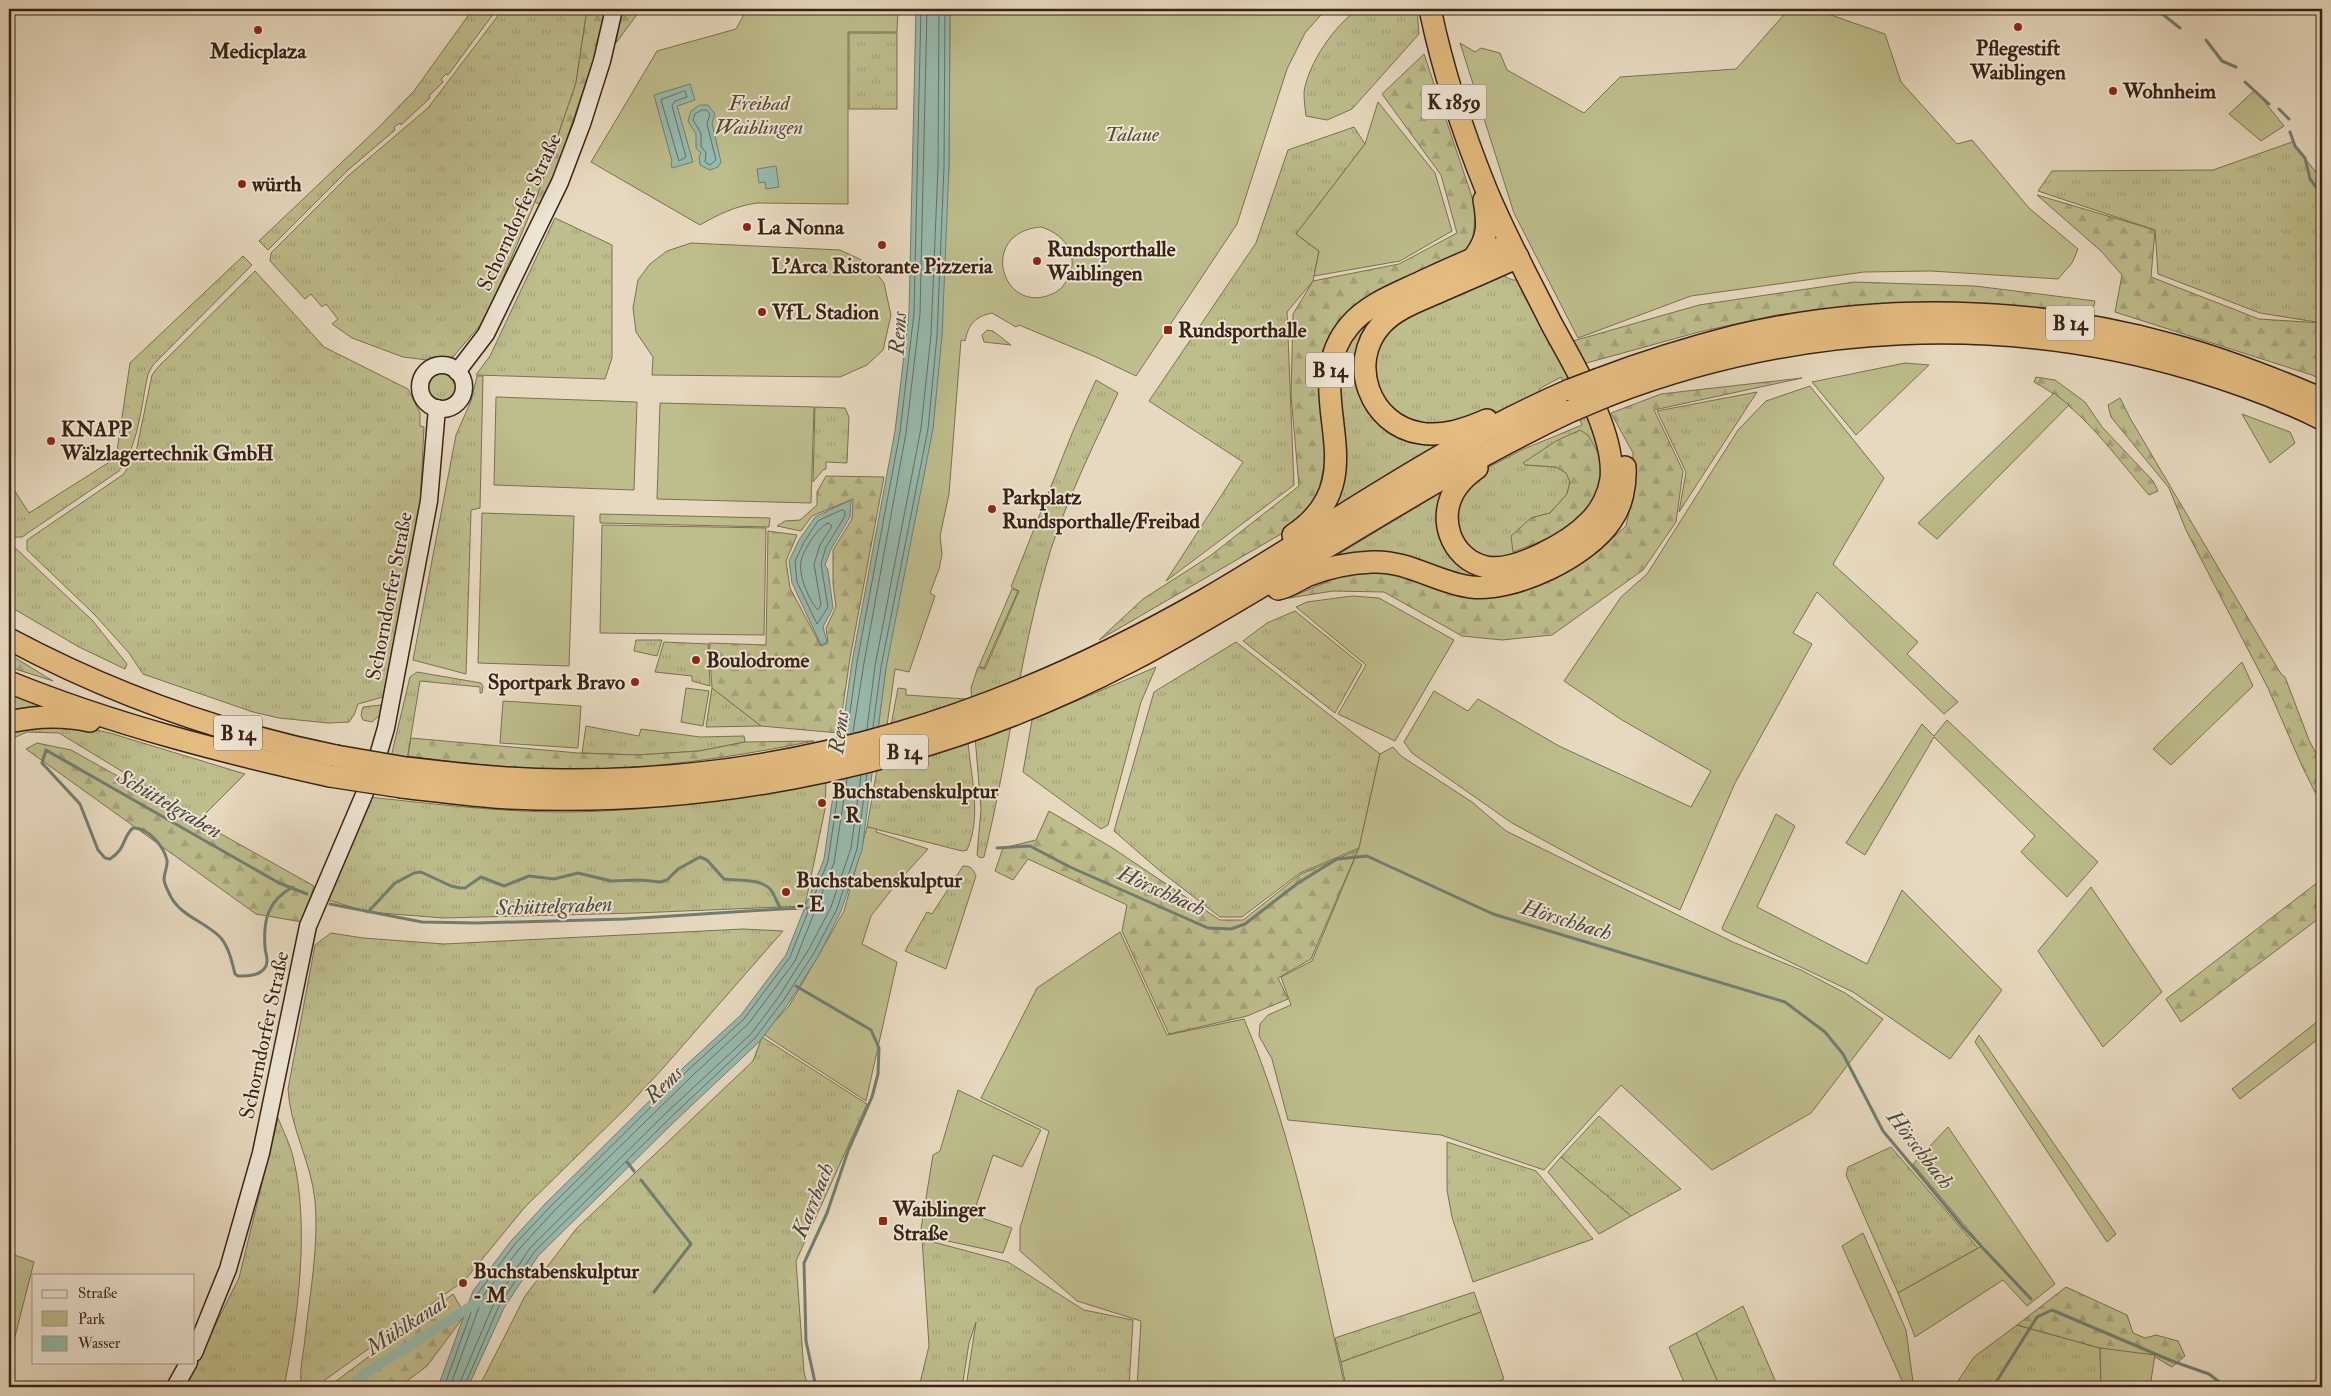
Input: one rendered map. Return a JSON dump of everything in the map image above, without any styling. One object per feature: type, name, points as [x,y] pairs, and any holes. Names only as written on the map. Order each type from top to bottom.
[{"type":"highway","name":"K 1859","points":[[1430,9],[1440,58],[1451,95],[1480,172],[1514,251]]},
{"type":"highway","points":[[1475,256],[1482,246],[1488,231],[1480,172]]},
{"type":"highway","points":[[1250,593],[1282,588],[1310,575],[1333,568],[1374,562],[1408,566],[1470,587],[1501,587],[1536,575],[1592,543],[1612,520],[1620,504],[1625,474],[1621,448],[1592,390],[1514,251]]},
{"type":"highway","name":"B 14","points":[[1277,550],[1315,515],[1329,494],[1333,484],[1336,467],[1336,443],[1330,401],[1330,368],[1333,353],[1344,333],[1358,317],[1374,306],[1475,256],[1514,251]]},
{"type":"highway","name":"B 14","points":[[1514,251],[1393,315],[1374,335],[1365,360],[1364,374],[1373,400],[1381,413],[1392,422],[1408,430],[1436,434],[1470,427],[1550,399],[1699,364],[1804,342],[1891,333],[1970,332],[2074,342],[2170,362],[2260,392],[2322,420]]},
{"type":"highway","name":"B 14","points":[[1058,686],[1158,646],[1392,507],[1517,437],[1571,411],[1592,390],[1693,348],[1783,327],[1889,315],[1972,315],[2026,318],[2078,324],[2172,344],[2268,376],[2322,399]]},
{"type":"highway","points":[[1517,437],[1468,475],[1457,487],[1447,512],[1447,527],[1452,541],[1460,552],[1471,561],[1486,567],[1500,568],[1530,559],[1574,534],[1589,523],[1599,511],[1611,482],[1612,466],[1610,450],[1592,390]]},
{"type":"highway","name":"B 14","points":[[9,682],[141,727],[214,747],[404,778],[509,798],[617,798],[737,778],[817,774],[900,753],[978,728],[1058,686],[1277,550],[1449,452],[1550,399]]},
{"type":"highway","name":"B 14","points":[[9,639],[93,680],[165,709],[251,736],[333,766]]},
{"type":"highway","points":[[9,722],[30,717],[49,716],[88,720],[114,728],[141,727]]},
{"type":"main road","name":"Schorndorfer Straße","points":[[457,372],[486,334],[560,182],[582,124],[602,61],[614,9]]},
{"type":"main road","points":[[438,366],[452,367],[464,384],[461,398],[451,407],[437,408],[431,406],[423,397],[421,391],[422,378],[431,368],[438,366]]},
{"type":"main road","name":"Schorndorfer Straße","points":[[195,1351],[228,1269],[261,1153],[308,926],[372,776],[386,728],[429,501],[434,425],[437,408]]},
{"type":"main road","points":[[175,1387],[188,1364]]},
{"type":"green space","points":[[473,9],[497,9],[448,75],[446,74],[441,79],[443,82],[429,96],[430,98],[401,125],[400,123],[394,127],[395,130],[348,170],[268,250],[259,241],[379,127],[414,91]]},
{"type":"green space","points":[[503,9],[587,9],[576,83],[535,202],[486,318],[453,357],[435,361],[403,357],[352,338],[332,324],[338,319],[326,304],[322,307],[311,294],[305,299],[270,261],[271,253],[348,176],[428,108]]},
{"type":"green space","points":[[587,9],[605,9],[595,55],[544,206],[535,202],[576,83]]},
{"type":"green space","points":[[622,9],[641,9],[616,43]]},
{"type":"green space","name":"Freibad Waiblingen","points":[[747,9],[898,9],[897,32],[848,32],[848,204],[757,203],[728,211],[700,225],[591,162],[657,51],[736,29]]},
{"type":"green space","name":"Talaue","points":[[950,9],[1326,9],[1305,33],[1287,69],[1237,224],[1136,376],[1019,325],[1016,327],[992,313],[977,319],[971,325],[965,341],[961,340],[949,494],[940,536],[942,554],[939,569],[930,593],[935,596],[909,672],[895,669],[881,768],[873,769],[949,167]],"holes":[[[1041,227],[1059,236],[1070,250],[1072,267],[1069,277],[1063,286],[1054,293],[1043,297],[1028,297],[1016,291],[1007,280],[1003,267],[1004,254],[1010,241],[1022,232]]]},
{"type":"green space","points":[[1359,9],[1417,9],[1419,34],[1352,109],[1327,120],[1306,116],[1304,92],[1311,69],[1332,34]]},
{"type":"green space","points":[[1789,9],[1814,9],[1885,34],[1901,82],[1957,144],[1972,140],[2029,208],[2078,249],[2072,263],[2058,279],[1931,271],[1864,272],[1691,296],[1578,338],[1514,213],[1460,43],[1475,52],[1481,48],[1500,53],[1507,70],[1584,113],[1620,77],[1736,69]]},
{"type":"green space","points":[[849,33],[897,33],[897,109],[849,109]]},
{"type":"green space","points":[[1424,54],[1476,209],[1472,247],[1340,326],[1328,445],[1318,495],[1293,527],[1099,640],[1143,599],[1210,556],[1299,486],[1291,395],[1293,314],[1313,281],[1399,264],[1457,233],[1441,175],[1382,94]]},
{"type":"green space","points":[[2255,90],[2284,126],[2261,141],[2229,114]]},
{"type":"green space","points":[[1378,102],[1435,173],[1452,231],[1400,261],[1314,276],[1319,251],[1296,234],[1365,144]]},
{"type":"green space","points":[[1354,127],[1365,144],[1296,234],[1319,251],[1313,281],[1287,312],[1294,485],[1166,581],[1243,462],[1149,401],[1256,243],[1288,150]]},
{"type":"green space","points":[[2292,142],[2322,180],[2322,323],[2260,313],[2158,274],[2155,230],[2038,191],[2052,171],[2213,170]]},
{"type":"green space","points":[[2037,195],[2155,230],[2151,277],[2259,319],[2322,323],[2322,380],[2312,375],[2115,312],[2122,275],[2101,251]]},
{"type":"green space","points":[[555,218],[612,245],[612,358],[605,379],[476,375],[490,356]]},
{"type":"green space","name":"VfL Stadion","points":[[691,243],[840,250],[868,263],[884,283],[891,315],[883,350],[867,365],[840,377],[652,375],[653,357],[636,332],[633,308],[638,280],[650,264],[667,251]]},
{"type":"green space","points":[[243,256],[252,265],[153,365],[148,374],[135,437],[126,460],[119,471],[22,537],[12,537],[9,534],[9,482],[29,513],[116,458],[130,363]]},
{"type":"green space","points":[[255,271],[324,347],[408,389],[420,413],[420,426],[424,427],[420,507],[383,697],[358,704],[349,722],[328,723],[279,718],[253,712],[143,674],[129,653],[94,614],[27,550],[27,540],[124,474],[136,452],[152,375]]},
{"type":"green space","points":[[1499,274],[1513,280],[1520,280],[1594,420],[1609,476],[1571,533],[1505,564],[1461,546],[1455,502],[1483,470],[1526,448],[1582,425],[1561,377],[1539,389],[1541,391],[1499,411],[1460,426],[1421,428],[1378,400],[1372,351],[1393,324]],"holes":[[[1525,465],[1605,465],[1513,551],[1531,518],[1550,513],[1567,494],[1570,482],[1567,473],[1556,467]]]},
{"type":"green space","points":[[1854,282],[1975,286],[2095,301],[2091,318],[2052,308],[1914,305],[1848,308],[1776,315],[1699,332],[1583,364],[1573,341],[1699,305]]},
{"type":"green space","points":[[1371,319],[1358,365],[1376,413],[1454,437],[1325,514],[1334,376],[1357,329]]},
{"type":"green space","points":[[987,330],[993,331],[1011,345],[984,342],[982,335]]},
{"type":"green space","points":[[1905,363],[1929,365],[1856,435],[1812,382]]},
{"type":"green space","points":[[441,372],[447,373],[455,381],[455,393],[447,401],[441,402],[435,401],[427,393],[426,387],[427,381],[435,373]]},
{"type":"green space","points":[[477,376],[483,376],[480,508],[471,510],[466,674],[413,660],[456,435],[471,401]]},
{"type":"green space","points":[[2036,377],[2055,380],[2085,402],[2102,427],[2153,481],[2158,491],[2149,495],[2082,418],[2051,392],[2034,382]]},
{"type":"green space","points":[[1802,378],[1654,410],[1683,471],[1676,522],[1643,570],[1552,635],[1502,640],[1462,636],[1384,592],[1333,591],[1289,598],[1348,573],[1391,570],[1469,593],[1529,589],[1596,553],[1626,526],[1631,504],[1633,453],[1611,413],[1661,394]]},
{"type":"green space","points":[[1096,380],[1118,393],[1074,489],[1051,549],[1031,625],[993,819],[984,857],[980,858],[977,855],[981,809],[971,688],[978,667],[985,669],[1019,591],[1011,587],[1073,431]]},
{"type":"green space","points":[[1810,386],[1884,478],[1833,564],[1918,642],[1907,654],[1958,702],[1944,714],[1817,592],[1793,633],[1812,644],[1735,783],[1680,910],[1600,871],[1512,823],[1412,753],[1404,742],[1434,691],[1468,711],[1478,699],[1559,746],[1691,807],[1711,771],[1622,720],[1564,681],[1621,597],[1647,574],[1738,430],[1766,401]]},
{"type":"green space","points":[[1757,392],[1679,512],[1686,472],[1657,411]]},
{"type":"green space","points":[[2054,393],[2069,405],[1937,539],[1918,523]]},
{"type":"green space","points":[[496,397],[637,402],[634,490],[494,485]]},
{"type":"green space","points":[[2120,398],[2281,674],[2285,677],[2309,740],[2322,765],[2322,806],[2302,766],[2268,688],[2186,530],[2169,488],[2111,417],[2108,405]]},
{"type":"green space","points":[[660,403],[814,407],[811,503],[657,499]]},
{"type":"green space","points":[[815,407],[845,408],[849,417],[847,463],[826,462],[826,469],[813,482]]},
{"type":"green space","points":[[2242,414],[2290,432],[2295,443],[2270,463]]},
{"type":"green space","points":[[1580,430],[1588,435],[1605,465],[1592,508],[1560,534],[1513,552],[1511,536],[1531,518],[1550,513],[1567,494],[1570,482],[1566,473],[1556,467],[1525,465],[1523,463],[1556,441]]},
{"type":"green space","points":[[1615,447],[1620,459],[1621,481],[1613,511],[1603,526],[1576,548],[1523,576],[1493,582],[1478,582],[1443,574],[1405,561],[1381,557],[1355,559],[1314,569],[1455,484],[1448,499],[1445,514],[1446,530],[1450,544],[1457,556],[1468,566],[1482,572],[1500,573],[1524,567],[1565,546],[1596,522],[1609,502],[1614,489],[1616,478]]},
{"type":"green space","points":[[826,476],[884,477],[850,658],[839,733],[761,726],[712,688],[709,643],[766,645],[768,531],[797,535],[786,561],[790,588],[821,646],[828,643],[826,628],[836,607],[833,583],[833,550],[852,519],[853,499],[812,516],[801,531],[777,526],[785,521],[800,520],[817,505],[817,492]]},
{"type":"green space","points":[[482,513],[574,516],[569,666],[478,663]]},
{"type":"green space","points":[[600,514],[770,518],[769,527],[600,523]]},
{"type":"green space","points":[[602,525],[766,528],[764,635],[600,633]]},
{"type":"green space","points":[[9,542],[93,621],[127,664],[125,669],[79,647],[9,606]]},
{"type":"green space","points":[[1012,589],[1018,591],[984,668],[979,666]]},
{"type":"green space","points":[[1352,596],[1379,598],[1454,640],[1395,741],[1338,714],[1366,665],[1296,607],[1307,602]]},
{"type":"green space","points":[[1295,611],[1362,665],[1335,713],[1243,641],[1267,623]]},
{"type":"green space","points":[[636,640],[662,640],[657,656],[634,651]]},
{"type":"green space","points":[[664,642],[708,644],[710,686],[692,681],[692,676],[655,672]]},
{"type":"green space","points":[[1236,642],[1380,754],[1359,848],[1300,873],[1242,917],[1220,917],[1160,871],[1114,831],[1154,692]]},
{"type":"green space","points":[[9,654],[53,681],[9,667]]},
{"type":"green space","points":[[2242,662],[2253,686],[2171,765],[2153,749]]},
{"type":"green space","points":[[1156,667],[1141,702],[1108,825],[1101,829],[1023,772],[1032,720]]},
{"type":"green space","points":[[417,672],[481,683],[483,686],[482,693],[480,693],[480,687],[420,681],[407,760],[391,757],[410,677]]},
{"type":"green space","points":[[686,688],[709,691],[703,726],[681,722]]},
{"type":"green space","points":[[712,688],[761,726],[706,727]]},
{"type":"green space","points":[[898,688],[906,689],[906,695],[966,699],[975,811],[974,824],[967,850],[962,851],[867,827],[877,769],[891,725]]},
{"type":"green space","points":[[9,694],[61,710],[9,714]]},
{"type":"green space","points":[[503,701],[581,706],[578,748],[500,743]]},
{"type":"green space","points":[[381,705],[380,715],[372,722],[363,720],[361,715],[363,707]]},
{"type":"green space","points":[[1947,720],[2098,862],[2067,897],[2021,852],[2035,836],[1934,737],[1865,855],[1846,843],[1922,724],[1934,736]]},
{"type":"green space","points":[[65,723],[110,733],[245,774],[200,819],[59,733],[27,732],[9,740],[9,730]]},
{"type":"green space","points":[[586,726],[639,736],[641,729],[700,737],[744,736],[745,742],[699,751],[637,755],[582,753]]},
{"type":"green space","points":[[411,738],[578,753],[637,755],[699,751],[745,742],[814,741],[718,758],[653,766],[556,769],[482,765],[408,756]]},
{"type":"green space","points":[[37,743],[71,750],[314,886],[302,922],[256,914],[26,749]]},
{"type":"green space","points":[[1393,747],[1401,756],[1472,802],[1506,831],[1735,943],[1801,970],[1845,993],[1883,1019],[1811,1113],[1712,1170],[1621,1085],[1544,1170],[1441,1135],[1288,1120],[1272,1059],[1259,1036],[1260,1024],[1268,1015],[1291,1005],[1281,977],[1312,961],[1359,848],[1380,754]]},
{"type":"green space","points":[[826,782],[825,809],[805,906],[443,918],[368,912],[325,899],[359,796],[461,807],[563,812],[597,811],[695,803]]},
{"type":"green space","points":[[1049,811],[1111,847],[1220,920],[1243,920],[1301,874],[1358,850],[1311,959],[1278,978],[1288,999],[1247,1016],[1169,1034],[1122,931],[1127,905],[1028,859],[1013,880],[995,871],[1003,848],[1036,840]]},
{"type":"green space","points":[[1776,814],[1795,826],[1757,907],[1867,964],[1902,890],[2002,990],[1950,1059],[1853,992],[1723,930],[1722,928]]},
{"type":"green space","points":[[867,827],[877,829],[876,832],[928,849],[896,884],[871,916],[862,944],[897,962],[866,1101],[763,1034],[789,1006],[844,911]]},
{"type":"green space","points":[[963,866],[971,868],[976,876],[946,969],[905,951],[927,912],[932,914]]},
{"type":"green space","points":[[2322,879],[2322,916],[2181,1022],[2166,999]]},
{"type":"green space","points":[[2091,887],[2162,992],[2103,1047],[2038,951]]},
{"type":"green space","points":[[743,929],[783,931],[627,1107],[525,1207],[465,1280],[315,1387],[302,1387],[301,1369],[313,1269],[316,1217],[313,1186],[292,1117],[288,1089],[315,945],[331,933],[363,938],[444,944]]},
{"type":"green space","points":[[1120,932],[1167,1035],[1244,1019],[1262,1063],[1291,1154],[1345,1387],[1137,1387],[1141,1321],[1077,1301],[1020,1251],[1020,1228],[1049,1131],[981,1098],[1037,988]]},
{"type":"green space","points":[[2318,1021],[2322,1026],[2322,1036],[2240,1099],[2232,1089]]},
{"type":"green space","points":[[1979,1035],[2116,1234],[2107,1242],[1975,1042]]},
{"type":"green space","points":[[762,1037],[867,1104],[796,1261],[804,1372],[808,1387],[479,1387],[525,1296],[576,1229],[753,1061]]},
{"type":"green space","points":[[958,1090],[1041,1130],[1022,1167],[993,1155],[973,1215],[1012,1228],[1003,1253],[920,1235],[933,1155],[940,1151]]},
{"type":"green space","points":[[1599,1116],[1681,1189],[1631,1216],[1561,1157]]},
{"type":"green space","points":[[278,1118],[293,1157],[301,1212],[300,1272],[294,1332],[284,1387],[184,1387],[239,1278]]},
{"type":"green space","points":[[1948,1127],[2055,1284],[2027,1306],[2003,1280],[1915,1337],[1898,1293],[1982,1246],[1913,1164]]},
{"type":"green space","points":[[1447,1142],[1536,1171],[1593,1239],[1473,1282],[1452,1217],[1447,1190]]},
{"type":"green space","points":[[1891,1147],[1978,1248],[1898,1293],[1846,1175],[1848,1167]]},
{"type":"green space","points":[[1561,1157],[1631,1216],[1599,1234],[1548,1172]]},
{"type":"green space","points":[[1863,1233],[1906,1330],[1913,1382],[1904,1385],[1842,1246]]},
{"type":"green space","points":[[922,1239],[1008,1262],[1084,1310],[1133,1320],[1129,1387],[966,1387],[976,1322],[969,1343],[962,1387],[919,1387],[929,1346]]},
{"type":"green space","points":[[9,1253],[34,1262],[9,1360]]},
{"type":"green space","points":[[2066,1287],[2127,1315],[2133,1333],[2145,1338],[2156,1335],[2178,1341],[2185,1356],[2172,1367],[2155,1357],[2100,1348],[2017,1325]]},
{"type":"green space","points":[[1474,1292],[1481,1312],[1341,1362],[1335,1338]]},
{"type":"green space","points":[[453,1294],[465,1315],[427,1366],[399,1387],[328,1387]]},
{"type":"green space","points":[[1743,1306],[1778,1387],[1720,1387],[1696,1333]]},
{"type":"green space","points":[[1481,1312],[1504,1379],[1484,1387],[1346,1387],[1341,1362]]},
{"type":"green space","points":[[2017,1325],[2100,1348],[2101,1387],[1954,1387],[1974,1357]]},
{"type":"green space","points":[[1696,1333],[1720,1387],[1686,1387],[1669,1347]]},
{"type":"green space","points":[[2100,1348],[2155,1355],[2150,1387],[2101,1387]]},
{"type":"water","points":[[916,9],[950,9],[949,167],[942,336],[933,429],[886,668],[862,850],[841,911],[819,955],[788,1004],[759,1042],[674,1122],[538,1256],[504,1308],[468,1387],[438,1387],[473,1291],[511,1241],[546,1203],[684,1067],[741,1015],[786,955],[824,859],[852,662],[895,431],[909,313]]},
{"type":"water","points":[[690,84],[695,100],[677,106],[693,162],[672,168],[672,161],[654,95]]},
{"type":"water","points":[[700,105],[708,105],[715,114],[712,123],[721,162],[718,167],[710,170],[700,165],[699,157],[701,153],[696,148],[696,134],[688,121],[691,111]]},
{"type":"water","points":[[776,166],[779,187],[766,189],[765,182],[759,183],[757,169]]},
{"type":"water","points":[[851,500],[850,517],[831,549],[825,565],[828,570],[833,608],[823,627],[827,642],[821,645],[792,583],[789,561],[799,540],[815,517]]},
{"type":"waterway","points":[[2156,9],[2180,28]]},
{"type":"waterway","points":[[2206,40],[2222,61],[2236,67]]},
{"type":"waterway","points":[[2245,82],[2269,104]]},
{"type":"waterway","points":[[2279,109],[2289,119]]},
{"type":"waterway","points":[[2290,132],[2295,146],[2305,158],[2310,179],[2322,195]]},
{"type":"waterway","points":[[293,887],[285,892],[278,898],[266,920],[266,966],[258,974],[238,976],[235,974],[228,951],[221,938],[181,910],[171,897],[164,881],[167,860],[159,844],[150,834],[133,828],[119,851],[110,859],[105,858],[98,850],[80,804],[42,763],[46,750],[279,883],[307,894]]},
{"type":"waterway","name":"Hörschbach","points":[[997,848],[1030,846],[1070,867],[1208,928],[1231,929],[1245,924],[1298,883],[1337,859],[1367,856],[1493,914],[1785,1002],[1825,1032],[1843,1054],[1883,1131],[1963,1227],[2031,1299]]},
{"type":"waterway","points":[[368,912],[395,883],[414,873],[421,872],[451,886],[460,888],[465,888],[481,877],[504,886],[529,876],[554,879],[578,873],[611,881],[640,880],[660,882],[667,880],[678,869],[700,857],[707,860],[724,879],[749,881],[767,886],[781,909],[807,908]]},
{"type":"waterway","name":"Schüttelgraben","points":[[330,904],[422,922],[476,923],[625,919],[781,909]]},
{"type":"waterway","name":"Karrbach","points":[[796,986],[871,1030],[879,1048],[878,1074],[872,1097],[848,1151],[827,1213],[804,1263],[806,1341],[816,1387]]},
{"type":"waterway","points":[[627,1162],[634,1171]]},
{"type":"waterway","points":[[641,1180],[691,1244],[654,1292]]},
{"type":"waterway","name":"Mühlkanal","points":[[350,1387],[364,1374],[478,1302]]},
{"type":"waterway","name":"Hörschbach","points":[[1993,1387],[2037,1317],[2052,1310],[2172,1361],[2209,1374],[2226,1387]]},
{"type":"place","name":"Pflegestift Waiblingen","points":[[2018,27]]},
{"type":"place","name":"Medicplaza","points":[[258,30]]},
{"type":"place","name":"Wohnheim","points":[[2113,91]]},
{"type":"place","name":"würth","points":[[242,184]]},
{"type":"place","name":"La Nonna","points":[[747,227]]},
{"type":"place","name":"L'Arca Ristorante Pizzeria","points":[[882,245]]},
{"type":"place","name":"Rundsporthalle Waiblingen","points":[[1037,261]]},
{"type":"place","name":"VfL Stadion","points":[[762,312]]},
{"type":"place","name":"Rundsporthalle","points":[[1168,330]]},
{"type":"place","name":"KNAPP Wälzlagertechnik GmbH","points":[[51,441]]},
{"type":"place","name":"Parkplatz Rundsporthalle/Freibad","points":[[992,509]]},
{"type":"place","name":"Boulodrome","points":[[696,660]]},
{"type":"place","name":"Sportpark Bravo","points":[[635,682]]},
{"type":"place","name":"Buchstabenskulptur - R","points":[[822,803]]},
{"type":"place","name":"Buchstabenskulptur - E","points":[[786,892]]},
{"type":"place","name":"Waiblinger Straße","points":[[883,1221]]},
{"type":"place","name":"Buchstabenskulptur - M","points":[[463,1283]]},
{"type":"water label","name":"Rems","points":[[897,333]]},
{"type":"water label","name":"Rems","points":[[838,732]]},
{"type":"water label","name":"Rems","points":[[663,1084]]}]
